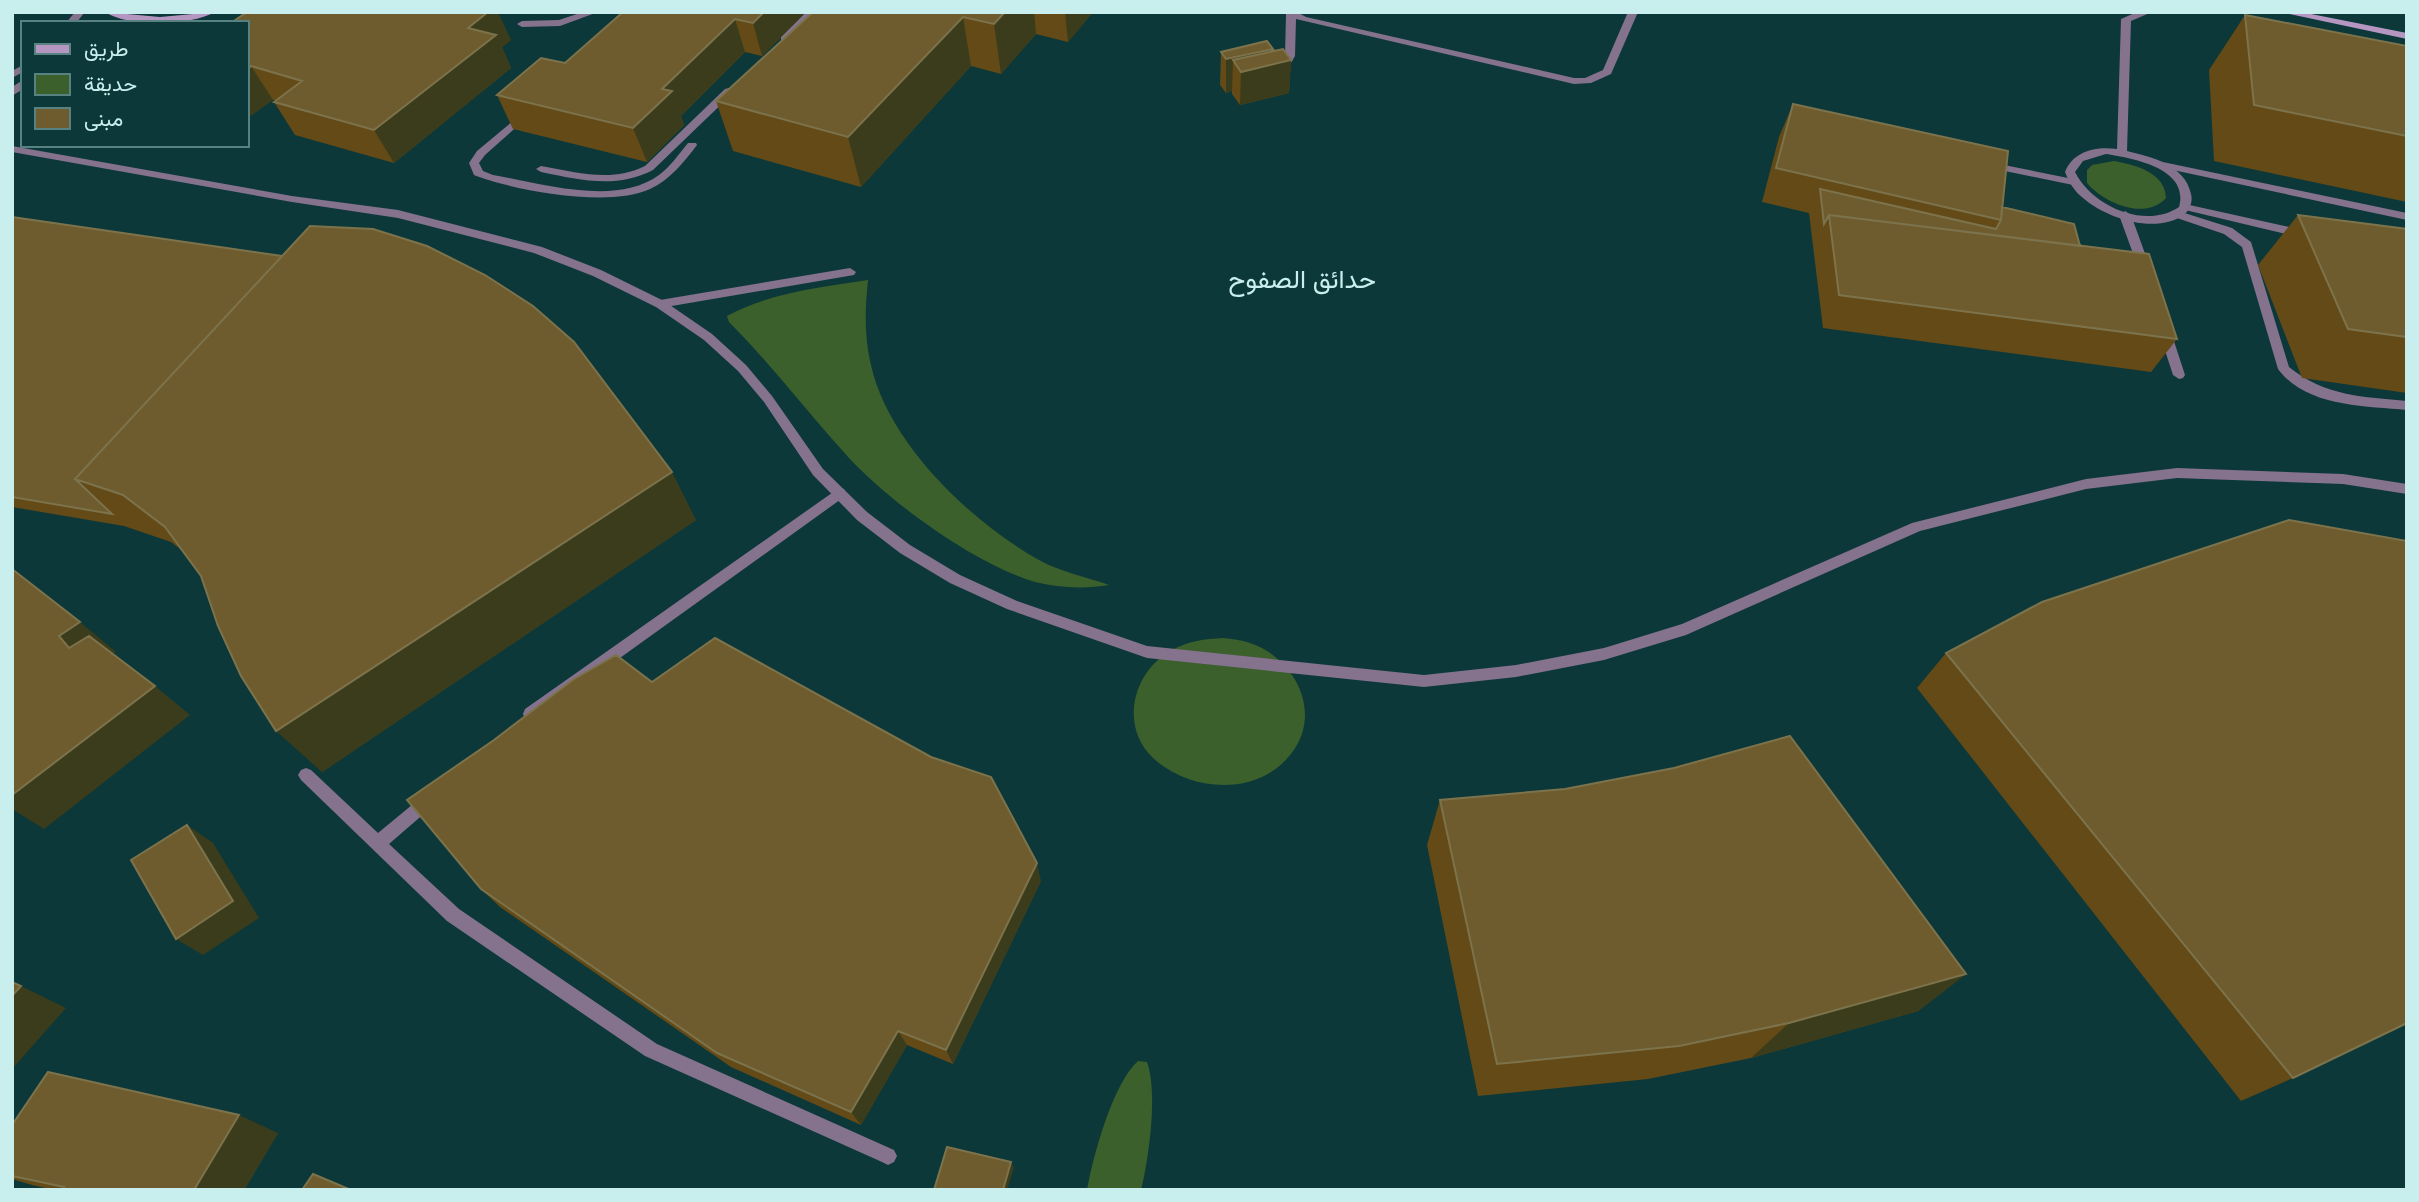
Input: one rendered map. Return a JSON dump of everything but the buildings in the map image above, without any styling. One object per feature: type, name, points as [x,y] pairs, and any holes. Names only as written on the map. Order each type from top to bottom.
[{"type":"street","points":[[110,12],[146,21]]},
{"type":"street","points":[[157,21],[209,12]]},
{"type":"street","points":[[533,16],[567,12]]},
{"type":"street","points":[[522,24],[560,23],[593,12]]},
{"type":"street","points":[[774,49],[812,12]]},
{"type":"street","points":[[1279,74],[1287,65],[1290,56],[1290,13],[1574,81],[1599,78],[1607,72],[1633,12]]},
{"type":"street","points":[[2116,12],[2126,19]]},
{"type":"street","points":[[2126,19],[2147,12]]},
{"type":"street","points":[[2285,12],[2407,37]]},
{"type":"street","points":[[2122,153],[2126,19]]},
{"type":"street","points":[[541,169],[604,180],[637,176],[649,168],[735,86]]},
{"type":"street","points":[[531,109],[481,153],[474,163],[478,173],[602,195],[623,194],[645,188],[662,178],[692,145]]},
{"type":"street","points":[[12,149],[433,222],[538,250],[597,273],[660,304],[708,337],[742,368],[768,398],[818,472],[862,516],[905,549],[955,579],[1012,605],[1147,652],[1424,681],[1516,671],[1604,654],[1686,629],[1917,527],[2086,484],[2178,473],[2343,479],[2407,489]]},
{"type":"street","points":[[2309,235],[2241,220],[2180,211],[2161,218],[2124,215],[2092,201],[2073,182],[2070,172],[2073,163],[2080,157],[2099,152],[2122,153],[2158,164],[2407,217]]},
{"type":"street","points":[[2158,164],[2183,186],[2187,197],[2180,211]]},
{"type":"street","points":[[2004,168],[2073,182]]},
{"type":"street","points":[[2180,211],[2228,231],[2247,245]]},
{"type":"street","points":[[2124,215],[2149,284]]},
{"type":"street","points":[[2241,220],[2284,369],[2298,384],[2320,395],[2407,406]]},
{"type":"street","points":[[660,304],[850,272]]},
{"type":"street","points":[[2162,323],[2179,375]]},
{"type":"street","points":[[513,728],[545,701],[839,493]]},
{"type":"street","points":[[306,775],[453,915],[652,1050],[888,1156]]},
{"type":"street","points":[[377,844],[440,790]]},
{"type":"green space","points":[[2114,161],[2148,171],[2160,182],[2166,198],[2157,205],[2136,209],[2114,203],[2094,190],[2087,183],[2087,170],[2092,165]]},
{"type":"green space","points":[[868,280],[866,323],[871,365],[880,394],[914,451],[960,502],[1013,544],[1047,564],[1109,585],[1072,587],[1035,582],[987,562],[911,513],[849,458],[729,322],[727,316],[778,296]]},
{"type":"green space","points":[[1223,638],[1240,640],[1264,649],[1289,670],[1303,698],[1305,714],[1297,745],[1284,762],[1249,782],[1229,785],[1188,779],[1169,770],[1142,745],[1136,731],[1134,715],[1140,685],[1159,659],[1184,644]]},
{"type":"green space","points":[[1138,1061],[1147,1062],[1152,1090],[1149,1143],[1141,1190],[1087,1190],[1099,1140],[1112,1103],[1129,1071]]},
{"type":"district","name":"حدائق الصفوح","points":[[1302,278]]}]
